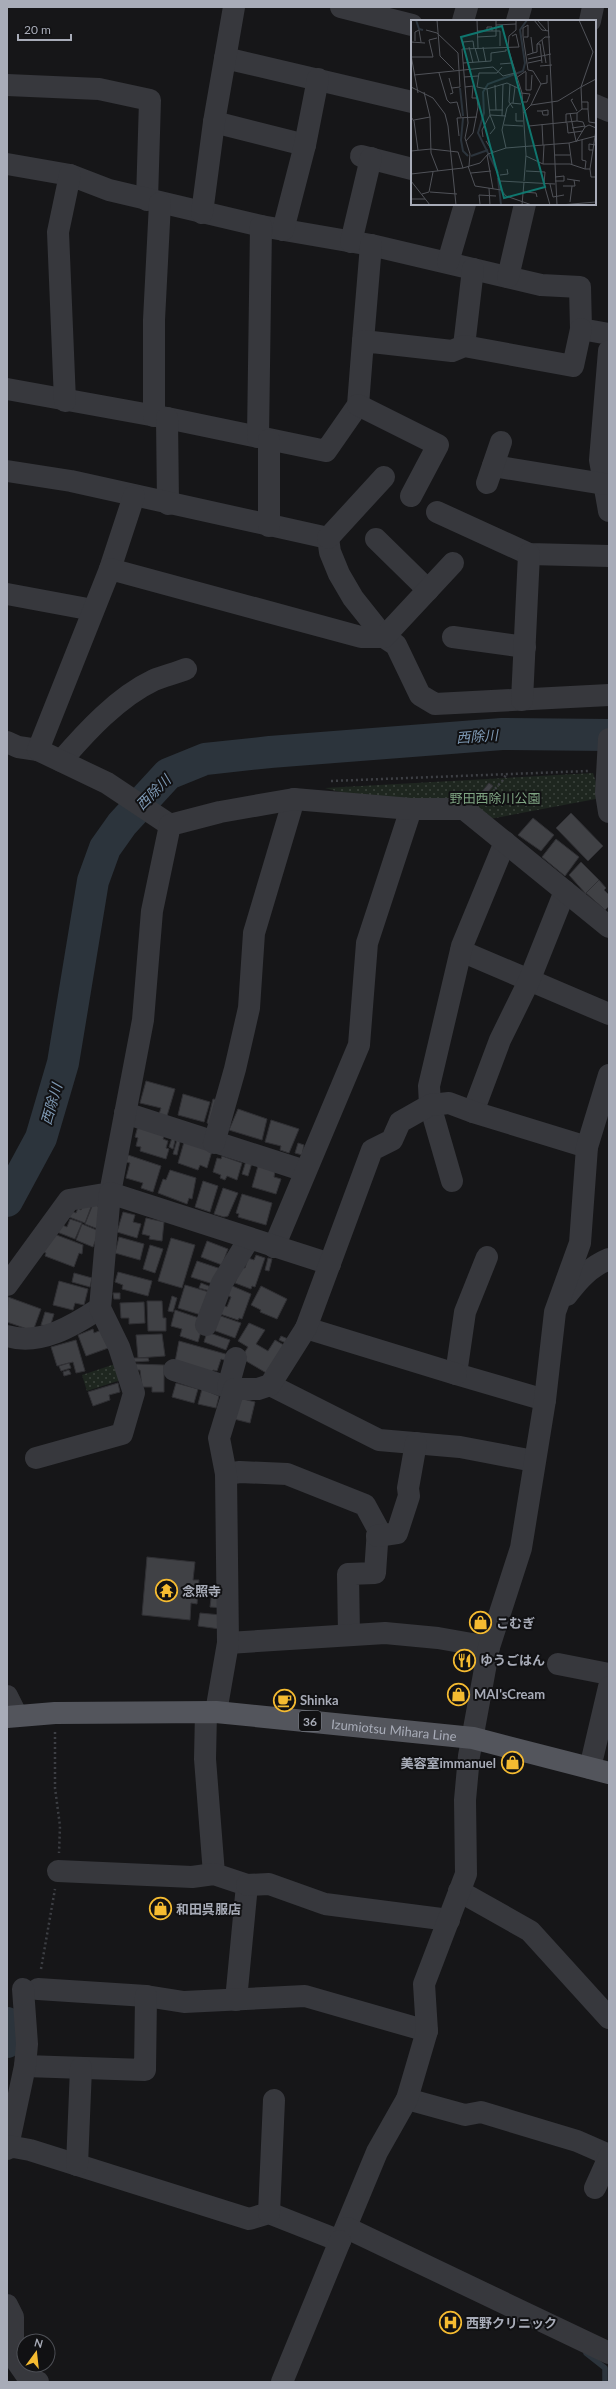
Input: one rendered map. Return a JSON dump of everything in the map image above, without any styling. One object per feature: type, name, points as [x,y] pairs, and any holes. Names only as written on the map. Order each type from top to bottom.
[{"type":"main road","name":"Izumiotsu Mihara Line","points":[[12,1717],[55,1713],[211,1712],[473,1738],[599,1771]]},
{"type":"street","points":[[202,214],[214,122],[234,7]]},
{"type":"street","points":[[341,7],[377,11],[411,25]]},
{"type":"street","points":[[463,20],[467,7]]},
{"type":"street","points":[[517,20],[521,7]]},
{"type":"street","points":[[590,20],[593,7]]},
{"type":"street","points":[[225,58],[411,102]]},
{"type":"street","points":[[282,230],[305,145],[318,79]]},
{"type":"street","points":[[7,85],[98,89],[150,100],[154,202],[154,320],[168,504]]},
{"type":"street","points":[[596,105],[609,110]]},
{"type":"street","points":[[214,122],[305,145]]},
{"type":"street","points":[[7,389],[65,401],[161,417],[326,451],[358,405],[363,341],[361,244],[366,157],[411,169]]},
{"type":"street","points":[[7,164],[70,175],[109,190],[202,214],[448,262],[541,285],[580,287],[581,329],[573,366],[464,346],[452,351],[363,341]]},
{"type":"street","points":[[65,401],[58,232],[70,175]]},
{"type":"street","points":[[448,262],[465,205]]},
{"type":"street","points":[[508,277],[525,205]]},
{"type":"street","points":[[261,226],[264,438],[269,526]]},
{"type":"street","points":[[464,346],[473,269]]},
{"type":"street","points":[[581,329],[609,334]]},
{"type":"street","points":[[609,351],[607,404],[600,460],[609,511]]},
{"type":"street","points":[[358,405],[438,444],[411,496]]},
{"type":"street","points":[[501,442],[490,474],[604,484]]},
{"type":"street","points":[[7,471],[71,481],[168,504],[328,538]]},
{"type":"street","points":[[328,538],[384,477]]},
{"type":"street","points":[[38,750],[110,569],[134,496]]},
{"type":"street","points":[[437,512],[529,554],[609,556]]},
{"type":"street","points":[[328,538],[330,552],[339,574],[353,598],[384,637],[396,645],[420,695],[435,704],[609,695]]},
{"type":"street","points":[[376,539],[428,590]]},
{"type":"street","points":[[522,700],[529,554]]},
{"type":"street","points":[[110,569],[361,638],[384,637],[453,563]]},
{"type":"street","points":[[7,594],[93,610]]},
{"type":"street","points":[[453,637],[525,647]]},
{"type":"street","points":[[61,761],[90,727],[127,697],[154,680],[186,669]]},
{"type":"street","points":[[7,742],[18,747],[38,750],[107,783],[167,823],[294,799],[410,809],[464,809],[609,927]]},
{"type":"street","points":[[608,758],[606,793],[609,812]]},
{"type":"street","points":[[214,1143],[235,1069],[249,1008],[254,933],[294,799]]},
{"type":"street","points":[[274,1247],[359,1045],[367,943],[410,809]]},
{"type":"street","points":[[36,1458],[122,1434],[134,1393],[119,1346],[100,1308],[110,1193],[143,1020],[152,911],[167,823]]},
{"type":"street","points":[[452,1181],[430,1105],[429,1086],[461,951],[505,842]]},
{"type":"street","points":[[472,1112],[500,1040],[529,981],[565,891]]},
{"type":"street","points":[[461,951],[609,1014]]},
{"type":"street","points":[[287,2380],[377,2152],[407,2099],[427,2031],[424,1984],[466,1874],[465,1800],[473,1738],[489,1647],[521,1548],[545,1400],[555,1312],[580,1243],[587,1147],[601,1127],[609,1075]]},
{"type":"street","points":[[174,1370],[231,1388],[258,1389],[270,1385],[306,1328],[372,1150],[392,1140],[400,1122],[430,1105],[449,1103],[472,1112],[587,1147]]},
{"type":"street","points":[[125,1113],[214,1143],[305,1171]]},
{"type":"street","points":[[7,1285],[69,1200],[110,1193],[249,1240],[330,1264]]},
{"type":"street","points":[[206,1325],[222,1283],[249,1240]]},
{"type":"street","points":[[555,1312],[580,1277],[604,1261],[580,1243]]},
{"type":"street","points":[[456,1374],[465,1312],[487,1257]]},
{"type":"street","points":[[7,1336],[20,1340],[41,1337],[70,1328],[100,1308]]},
{"type":"street","points":[[306,1328],[545,1400]]},
{"type":"street","points":[[214,1874],[210,1806],[205,1759],[211,1712],[228,1643],[226,1474],[219,1438],[231,1388],[236,1358]]},
{"type":"street","points":[[270,1385],[379,1440],[460,1447],[534,1461]]},
{"type":"street","points":[[378,1536],[396,1532],[409,1496],[408,1488],[416,1443]]},
{"type":"street","points":[[226,1474],[240,1472],[287,1474],[365,1505],[378,1529],[375,1573],[348,1574],[349,1635]]},
{"type":"street","points":[[228,1643],[385,1633],[438,1638],[489,1647]]},
{"type":"street","points":[[558,1664],[609,1674]]},
{"type":"street","points":[[599,1771],[609,1687]]},
{"type":"street","points":[[7,1696],[12,1717]]},
{"type":"street","points":[[58,1871],[192,1877],[214,1874],[247,1885],[269,1884],[325,1904],[449,1920]]},
{"type":"street","points":[[236,2000],[247,1885]]},
{"type":"street","points":[[459,1891],[530,1931],[609,2018]]},
{"type":"street","points":[[427,2031],[305,1996],[184,2002],[146,1996],[30,1989],[25,2066],[9,2142],[30,2150],[250,2219],[269,2212],[343,2235],[609,2353]]},
{"type":"street","points":[[25,2066],[145,2070],[146,1996]]},
{"type":"street","points":[[77,2165],[81,2068]]},
{"type":"street","points":[[407,2099],[465,2115],[482,2112],[577,2141],[609,2156],[595,2188]]},
{"type":"street","points":[[269,2212],[274,2100]]},
{"type":"street","points":[[7,2305],[13,2317],[13,2356],[29,2379],[38,2382]]},
{"type":"path","points":[[323,781],[506,774],[608,758]]},
{"type":"path","points":[[472,816],[504,779],[506,774]]},
{"type":"green space","name":"野田西除川公園","points":[[593,773],[601,798],[490,819],[351,795],[325,788]]},
{"type":"green space","points":[[115,1364],[121,1380],[87,1391],[82,1375]]},
{"type":"building","points":[[489,783],[493,786],[479,803],[475,800]]},
{"type":"building","points":[[571,813],[603,846],[588,861],[556,828]]},
{"type":"building","points":[[533,818],[554,835],[541,851],[518,835]]},
{"type":"building","points":[[556,839],[579,857],[565,876],[542,857]]},
{"type":"building","points":[[581,862],[599,880],[586,894],[569,875]]},
{"type":"building","points":[[599,880],[606,888],[604,890],[609,895],[609,906],[605,910],[586,893]]},
{"type":"building","points":[[146,1081],[175,1089],[167,1116],[159,1114],[161,1108],[140,1103]]},
{"type":"building","points":[[183,1094],[210,1102],[204,1122],[178,1115]]},
{"type":"building","points":[[213,1099],[219,1100],[213,1125],[207,1123]]},
{"type":"building","points":[[238,1109],[267,1119],[262,1140],[229,1130]]},
{"type":"building","points":[[271,1120],[299,1129],[289,1153],[280,1150],[281,1146],[265,1142]]},
{"type":"building","points":[[138,1126],[165,1134],[163,1139],[168,1141],[166,1148],[169,1149],[166,1159],[140,1151],[141,1147],[136,1146],[138,1138],[135,1137]]},
{"type":"building","points":[[173,1135],[176,1136],[173,1149],[169,1147]]},
{"type":"building","points":[[177,1140],[180,1142],[177,1155],[173,1154]]},
{"type":"building","points":[[184,1142],[212,1151],[207,1168],[200,1165],[198,1170],[178,1163]]},
{"type":"building","points":[[298,1143],[304,1145],[302,1155],[295,1153]]},
{"type":"building","points":[[128,1155],[161,1166],[153,1192],[141,1188],[143,1183],[126,1178],[130,1163],[126,1162]]},
{"type":"building","points":[[222,1156],[242,1163],[237,1180],[227,1176],[225,1180],[220,1178],[221,1175],[213,1172],[217,1158],[221,1159]]},
{"type":"building","points":[[246,1161],[252,1163],[248,1176],[242,1174]]},
{"type":"building","points":[[258,1166],[275,1171],[274,1177],[281,1179],[276,1194],[252,1187]]},
{"type":"building","points":[[170,1170],[196,1178],[192,1199],[189,1198],[187,1204],[158,1193],[163,1179],[166,1180]]},
{"type":"building","points":[[203,1181],[218,1186],[210,1212],[195,1207]]},
{"type":"building","points":[[223,1188],[238,1193],[228,1216],[224,1217],[214,1214]]},
{"type":"building","points":[[242,1194],[272,1203],[266,1225],[238,1217],[239,1214],[236,1213]]},
{"type":"building","points":[[93,1204],[100,1207],[98,1229],[85,1224]]},
{"type":"building","points":[[83,1205],[91,1207],[85,1223],[69,1217],[71,1211],[76,1213],[78,1208],[81,1210]]},
{"type":"building","points":[[123,1212],[135,1215],[133,1222],[141,1224],[137,1238],[117,1232]]},
{"type":"building","points":[[146,1218],[164,1222],[162,1241],[149,1239],[150,1236],[142,1234]]},
{"type":"building","points":[[70,1219],[82,1223],[75,1239],[57,1232],[60,1224],[67,1227]]},
{"type":"building","points":[[82,1224],[99,1231],[93,1247],[76,1240]]},
{"type":"building","points":[[54,1234],[83,1245],[82,1254],[79,1253],[74,1267],[45,1256],[46,1253],[42,1251]]},
{"type":"building","points":[[119,1237],[144,1244],[140,1260],[115,1253]]},
{"type":"building","points":[[171,1238],[195,1245],[182,1288],[158,1281]]},
{"type":"building","points":[[207,1241],[228,1249],[222,1265],[201,1257]]},
{"type":"building","points":[[150,1245],[163,1249],[155,1273],[143,1269]]},
{"type":"building","points":[[256,1255],[265,1258],[255,1287],[252,1286],[251,1289],[235,1283],[241,1267],[245,1268],[248,1258],[254,1260]]},
{"type":"building","points":[[268,1258],[272,1259],[269,1271],[265,1270]]},
{"type":"building","points":[[197,1261],[221,1269],[213,1284],[191,1277]]},
{"type":"building","points":[[118,1272],[152,1281],[148,1296],[122,1289],[123,1285],[115,1282]]},
{"type":"building","points":[[74,1273],[92,1278],[90,1287],[72,1282]]},
{"type":"building","points":[[59,1281],[88,1289],[84,1305],[75,1303],[73,1310],[53,1305]]},
{"type":"building","points":[[201,1283],[211,1287],[210,1291],[199,1288]]},
{"type":"building","points":[[185,1285],[209,1292],[201,1315],[178,1308]]},
{"type":"building","points":[[230,1285],[251,1294],[242,1319],[239,1318],[238,1320],[220,1314],[223,1305],[227,1307],[231,1297],[227,1295]]},
{"type":"building","points":[[261,1286],[287,1299],[277,1319],[260,1312],[261,1310],[251,1305]]},
{"type":"building","points":[[113,1293],[120,1293],[120,1299],[114,1299]]},
{"type":"building","points":[[172,1296],[177,1298],[173,1312],[168,1311]]},
{"type":"building","points":[[8,1297],[41,1309],[33,1331],[7,1322]]},
{"type":"building","points":[[147,1301],[162,1301],[163,1318],[166,1318],[166,1331],[148,1331]]},
{"type":"building","points":[[144,1302],[145,1323],[129,1324],[129,1318],[121,1318],[120,1303]]},
{"type":"building","points":[[175,1310],[199,1318],[202,1328],[198,1342],[180,1336],[182,1329],[171,1326]]},
{"type":"building","points":[[45,1312],[54,1314],[50,1327],[41,1325]]},
{"type":"building","points":[[218,1315],[241,1323],[235,1338],[213,1330]]},
{"type":"building","points":[[249,1323],[265,1330],[256,1344],[268,1351],[275,1340],[287,1347],[268,1374],[241,1358],[248,1347],[238,1341]]},
{"type":"building","points":[[93,1329],[94,1333],[104,1329],[111,1347],[86,1356],[78,1335]]},
{"type":"building","points":[[207,1332],[230,1340],[226,1350],[204,1342]]},
{"type":"building","points":[[162,1334],[165,1356],[138,1358],[136,1335]]},
{"type":"building","points":[[281,1336],[288,1339],[286,1343],[279,1340]]},
{"type":"building","points":[[76,1340],[85,1371],[76,1373],[73,1362],[57,1366],[51,1347]]},
{"type":"building","points":[[179,1341],[229,1355],[227,1361],[221,1359],[217,1371],[213,1370],[212,1372],[175,1362]]},
{"type":"building","points":[[133,1358],[148,1358],[149,1361],[133,1362]]},
{"type":"building","points":[[69,1363],[71,1368],[61,1371],[59,1366]]},
{"type":"building","points":[[136,1364],[164,1365],[164,1392],[152,1392],[152,1387],[142,1387],[140,1370],[135,1370]]},
{"type":"building","points":[[69,1370],[71,1374],[64,1376],[63,1372]]},
{"type":"building","points":[[118,1383],[120,1392],[109,1395],[110,1400],[93,1406],[88,1392]]},
{"type":"building","points":[[176,1383],[198,1389],[194,1403],[172,1397]]},
{"type":"building","points":[[202,1389],[219,1396],[216,1408],[198,1404]]},
{"type":"building","points":[[239,1398],[255,1402],[250,1423],[234,1419]]},
{"type":"building","points":[[147,1557],[195,1562],[193,1580],[199,1580],[197,1604],[191,1603],[190,1620],[142,1615]]},
{"type":"building","points":[[212,1590],[226,1591],[224,1608],[210,1607]]},
{"type":"building","points":[[200,1613],[221,1615],[220,1629],[198,1626]]},
{"type":"waterway","name":"西除川","points":[[7,1201],[41,1138],[63,1063],[93,881],[105,848],[122,824],[168,774],[205,759],[270,752],[502,734],[609,735]]},
{"type":"waterway","name":"西除川","points":[[7,2023],[7,2042]]},
{"type":"waterway","points":[[586,2353],[605,2368],[605,2382]]},
{"type":"place","name":"念照寺","points":[[167,1591]]},
{"type":"place","name":"こむぎ","points":[[480,1623]]},
{"type":"place","name":"ゆうごはん","points":[[464,1660]]},
{"type":"place","name":"MAI'sCream","points":[[458,1694]]},
{"type":"place","name":"Shinka","points":[[285,1700]]},
{"type":"place","name":"美容室immanuel","points":[[512,1763]]},
{"type":"place","name":"和田呉服店","points":[[160,1909]]},
{"type":"place","name":"西野クリニック","points":[[450,2323]]}]
